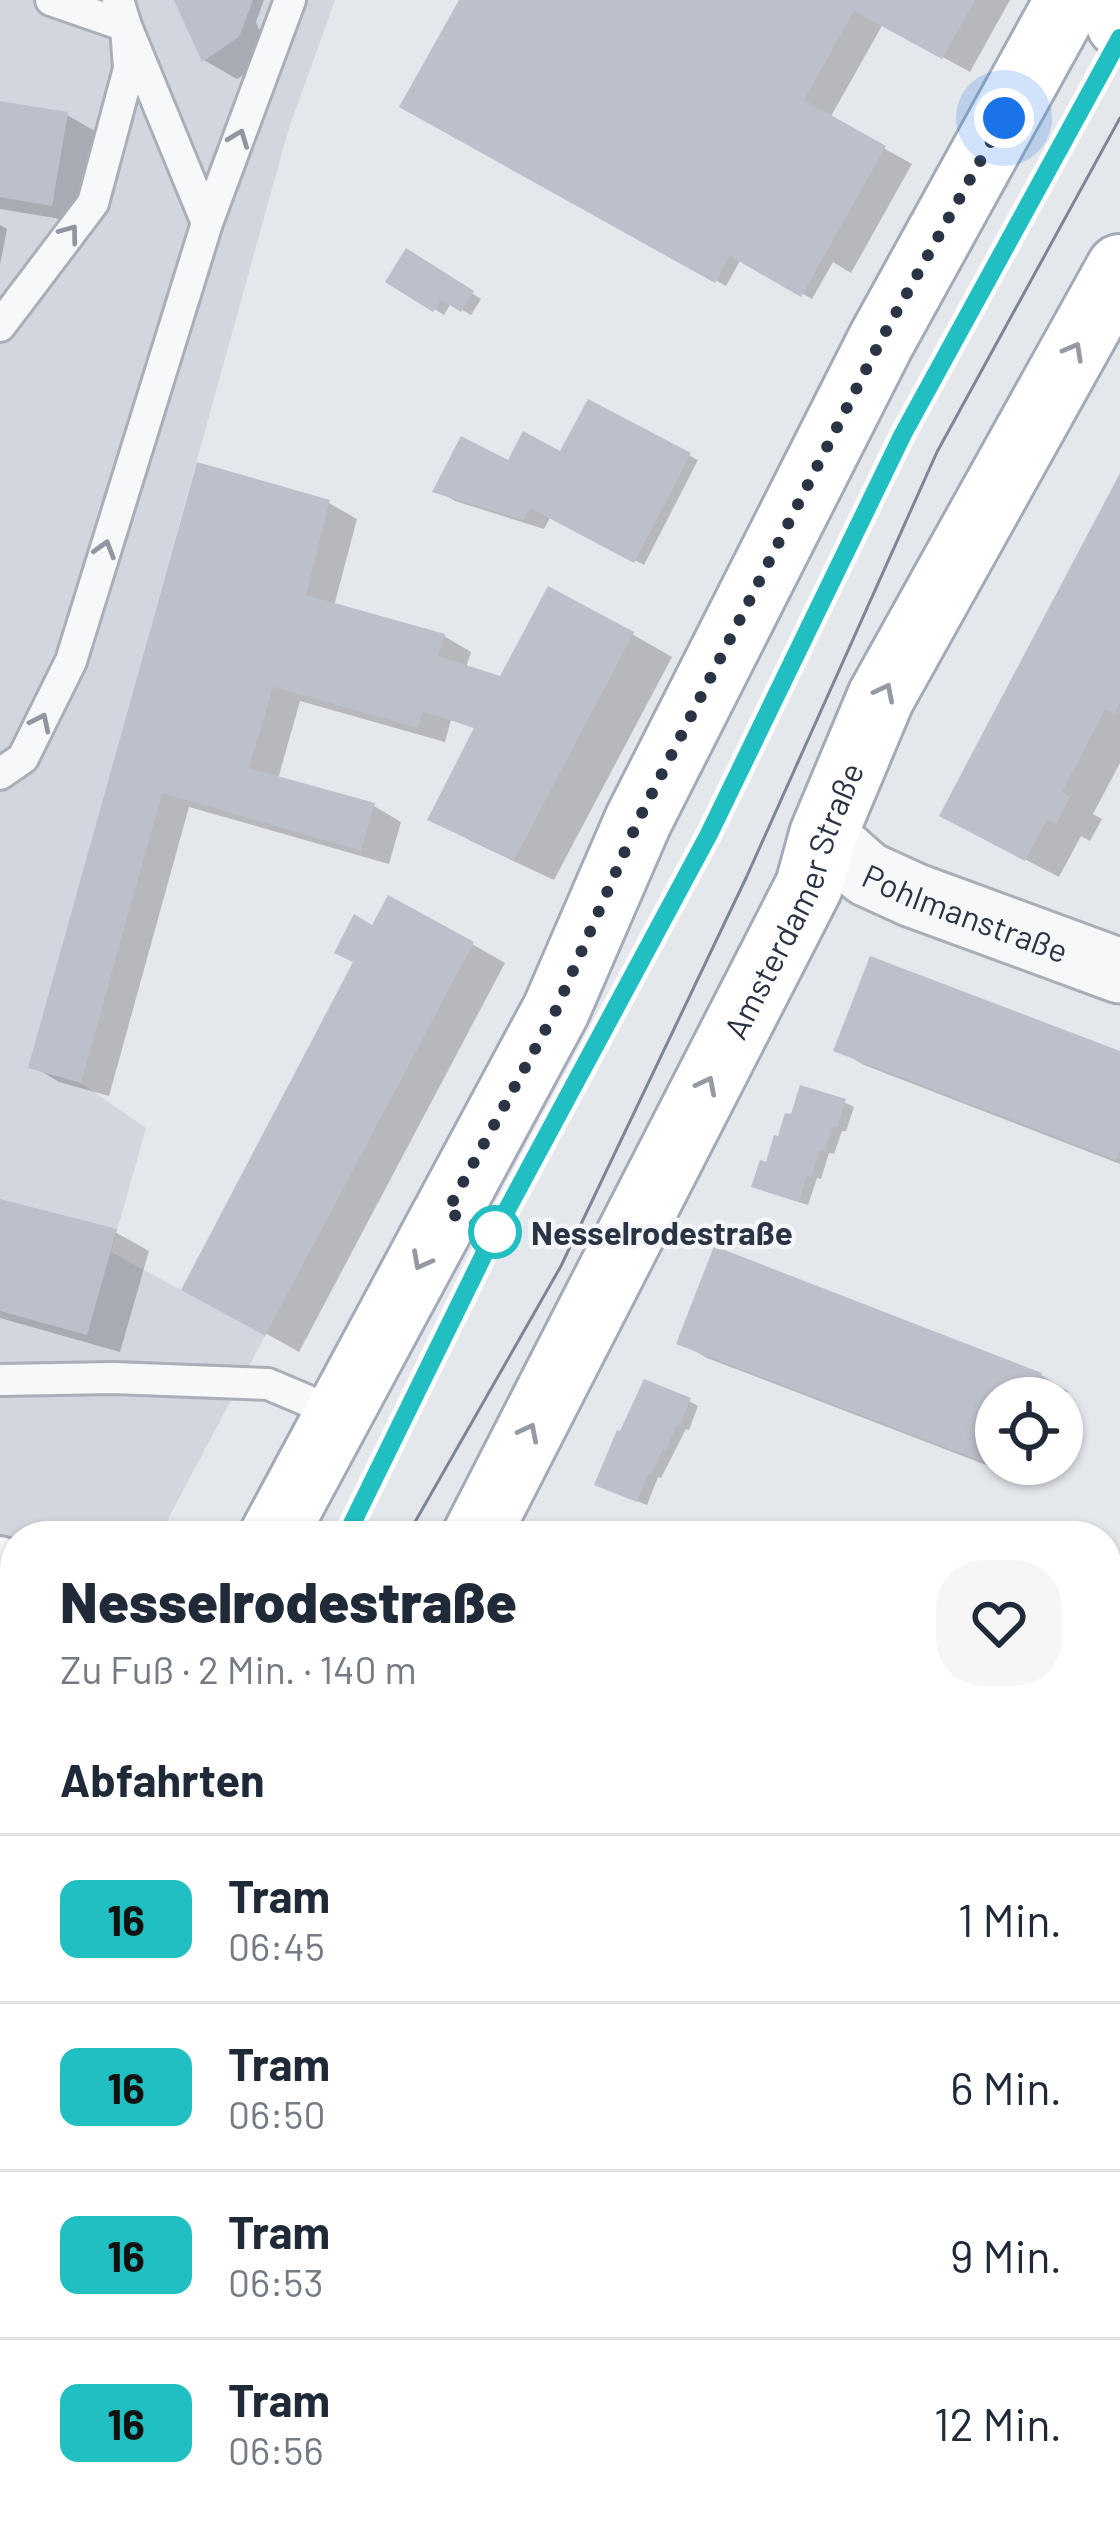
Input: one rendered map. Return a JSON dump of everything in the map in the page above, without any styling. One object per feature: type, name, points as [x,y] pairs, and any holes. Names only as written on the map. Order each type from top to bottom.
[{"type":"main road","points":[[281,1521],[556,1010],[638,821],[881,340],[1069,0]]},
{"type":"main road","points":[[1117,0],[1120,24]]},
{"type":"main road","name":"Amsterdamer Straße","points":[[484,1521],[809,886],[823,836],[881,697],[1120,268]]},
{"type":"street","name":"Pohlmanstraße","points":[[823,836],[867,874],[1120,971]]},
{"type":"lane","points":[[51,0],[122,13]]},
{"type":"lane","points":[[0,774],[23,758],[71,661],[207,223],[290,0]]},
{"type":"lane","points":[[122,13],[207,223]]},
{"type":"lane","points":[[0,326],[93,203],[129,69],[122,13]]},
{"type":"lane","points":[[0,1380],[114,1378],[268,1384],[339,1414]]},
{"type":"shaded area","points":[[0,0],[335,0],[288,131],[29,1067],[81,1083],[146,1128],[111,1252],[265,1336],[167,1521],[0,1521]]},
{"type":"building","points":[[174,0],[253,0],[239,37],[202,62]]},
{"type":"building","points":[[459,0],[975,0],[942,59],[854,11],[804,100],[886,146],[801,297],[730,256],[715,283],[399,107]]},
{"type":"building","points":[[0,101],[68,112],[52,206],[0,197]]},
{"type":"building","points":[[406,248],[474,291],[461,312],[441,300],[433,312],[385,282]]},
{"type":"building","points":[[588,399],[691,453],[634,563],[530,508],[524,520],[432,492],[461,436],[508,460],[523,431],[560,451]]},
{"type":"building","points":[[197,462],[330,500],[306,595],[445,634],[438,656],[500,676],[548,586],[634,632],[514,860],[427,820],[474,728],[423,711],[418,728],[273,687],[249,768],[375,803],[361,851],[162,793],[81,1083],[28,1068]]},
{"type":"building","points":[[1120,473],[1120,703],[1114,714],[1105,710],[1062,792],[1070,797],[1056,824],[1047,819],[1025,861],[939,816]]},
{"type":"building","points":[[388,895],[474,942],[265,1336],[181,1290],[353,962],[334,953],[354,914],[372,925]]},
{"type":"building","points":[[870,956],[1120,1051],[1120,1150],[1116,1160],[833,1051]]},
{"type":"building","points":[[800,1085],[846,1099],[837,1128],[832,1127],[825,1151],[820,1150],[811,1177],[807,1175],[799,1202],[751,1187],[785,1113],[791,1114]]},
{"type":"building","points":[[0,1199],[117,1229],[87,1335],[0,1311]]},
{"type":"building","points":[[714,1246],[1042,1373],[1040,1377],[975,1377],[975,1459],[676,1344]]},
{"type":"building","points":[[644,1379],[691,1398],[637,1502],[594,1485]]},
{"type":"tram line","points":[[353,1521],[495,1232],[709,834],[903,433],[1120,38]]},
{"type":"tram line","name":"16","points":[[353,1521],[495,1232],[709,834],[903,434],[1120,38]]},
{"type":"tram line","points":[[416,1521],[561,1266],[746,878],[937,452],[1120,118]]},
{"type":"place","name":"Nesselrodestraße","points":[[495,1232]]},
{"type":"route","points":[[495,1232],[447,1212],[556,1010],[638,821],[881,340],[1004,118]]}]
